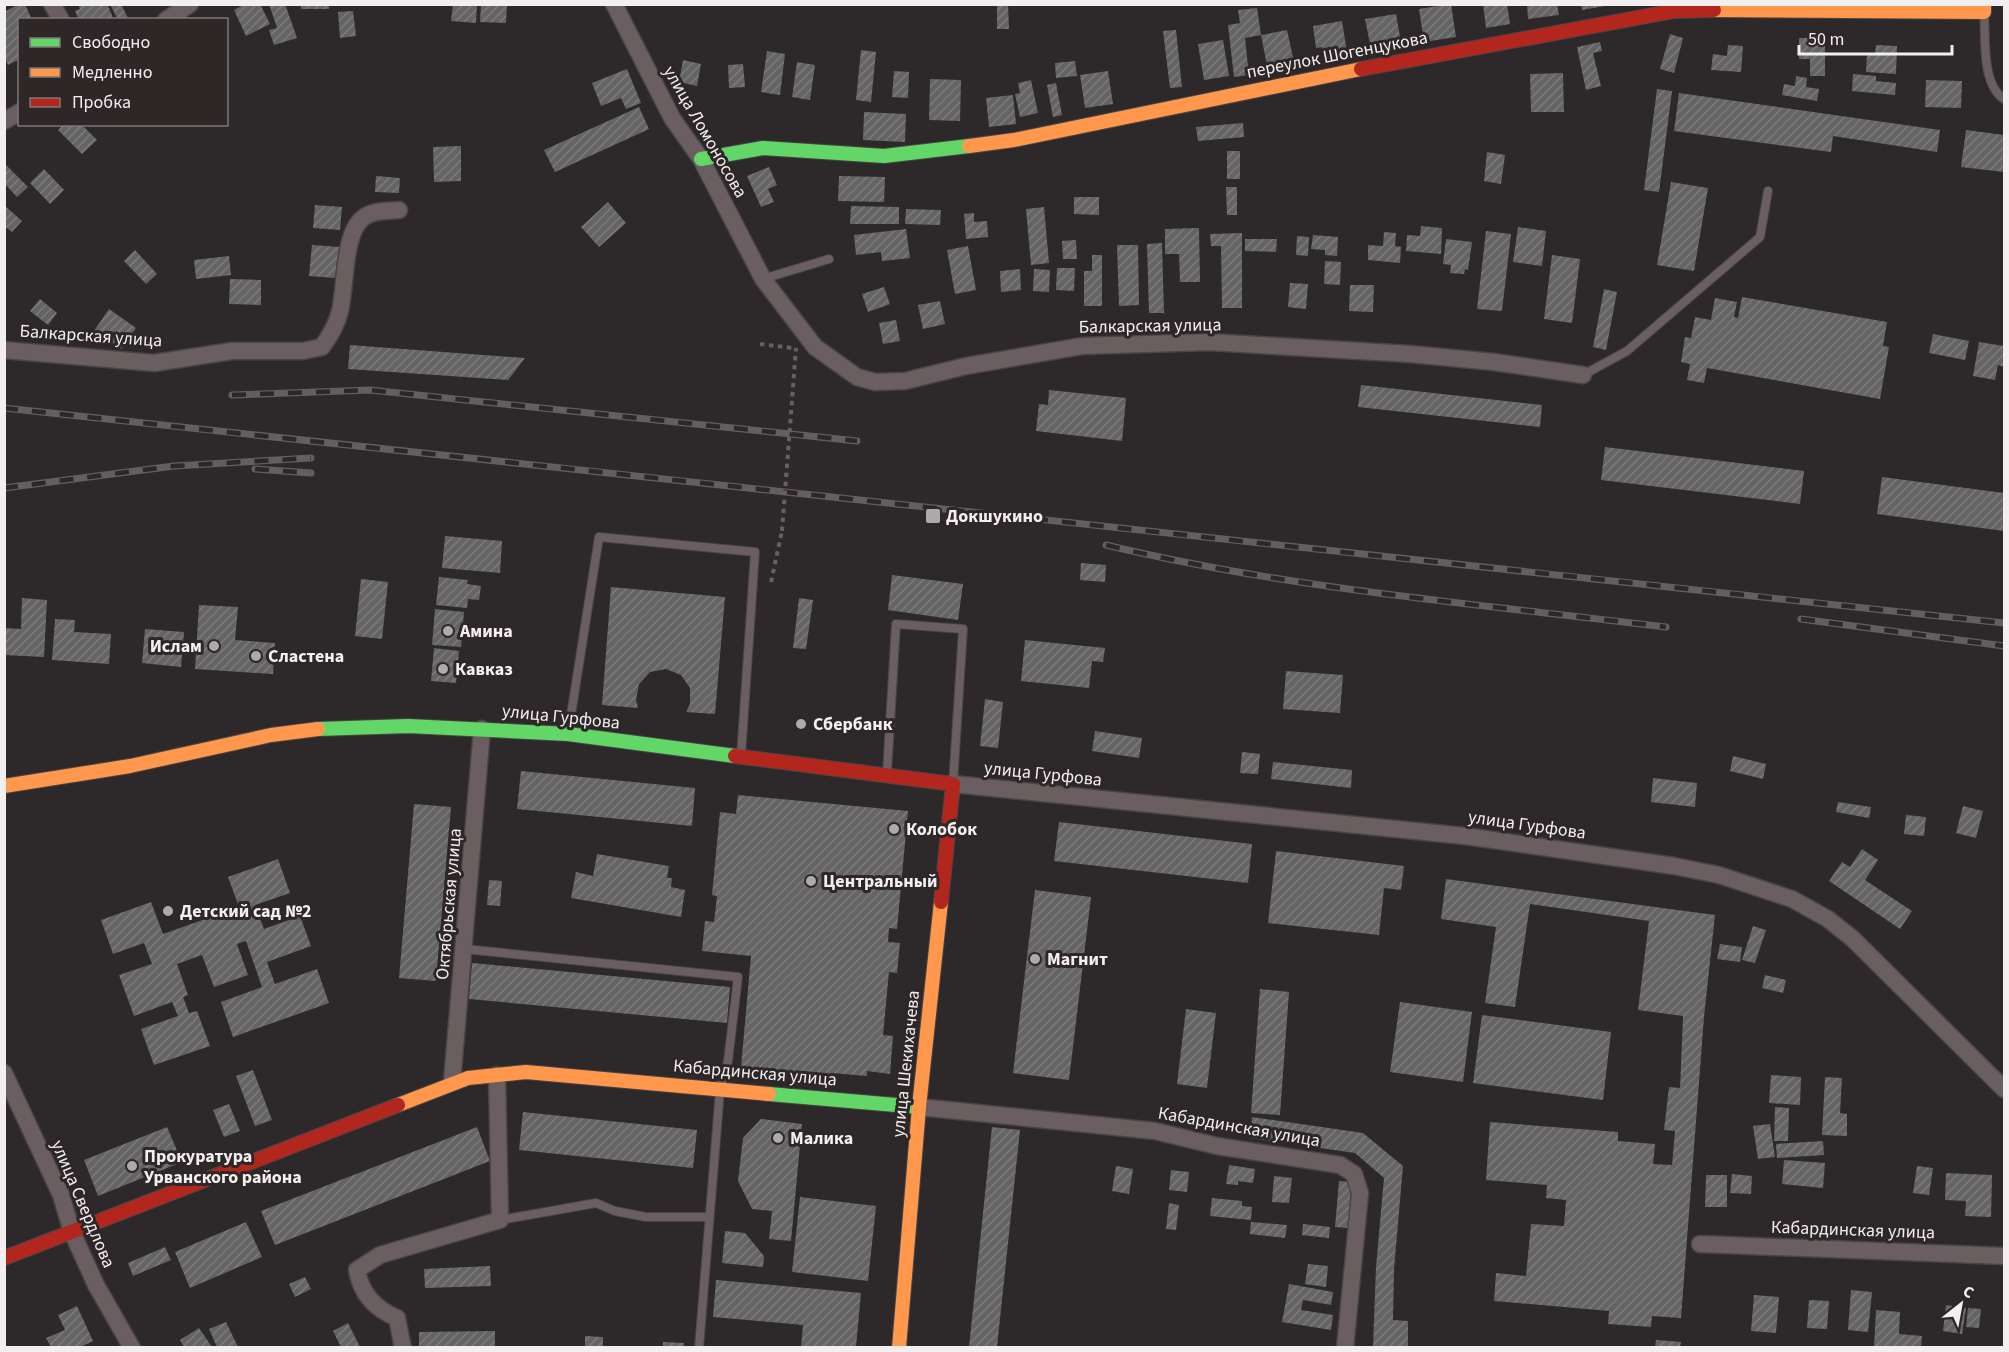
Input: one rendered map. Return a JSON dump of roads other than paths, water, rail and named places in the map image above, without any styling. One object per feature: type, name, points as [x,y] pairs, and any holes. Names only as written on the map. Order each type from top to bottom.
[{"type":"street","points":[[52,4],[60,18]]},
{"type":"street","points":[[169,18],[190,4]]},
{"type":"street","name":"улица Ломоносова","points":[[614,4],[672,118],[701,159],[763,279]]},
{"type":"street","name":"переулок Шогенцукова","points":[[701,159],[763,148],[884,156],[1014,140],[1459,49],[1674,11],[1984,8]]},
{"type":"street","points":[[4,121],[18,113]]},
{"type":"street","name":"Балкарская улица","points":[[4,350],[154,363],[231,351],[303,351],[321,347],[331,335],[340,312],[349,244],[357,225],[372,213],[399,210]]},
{"type":"street","name":"Балкарская улица","points":[[763,279],[815,347],[857,377],[875,382],[905,381],[966,366],[1082,346],[1209,342],[1421,355],[1583,375]]},
{"type":"street","name":"улица Гурфова","points":[[4,786],[130,766],[270,735],[326,728],[482,729],[568,734],[953,784],[1465,836],[1719,875],[1784,896],[1828,919],[1853,939],[2004,1089]]},
{"type":"street","name":"Октябрьская улица","points":[[452,1082],[482,729]]},
{"type":"street","name":"улица Шекихачева","points":[[899,1347],[919,1107],[953,784]]},
{"type":"street","name":"Кабардинская улица","points":[[4,1258],[452,1082],[526,1072],[919,1107],[1155,1131],[1217,1146],[1340,1165],[1354,1174],[1360,1193],[1345,1347]]},
{"type":"street","name":"улица Свердлова","points":[[4,1073],[61,1195],[72,1232],[96,1285],[132,1347]]},
{"type":"street","points":[[404,1347],[398,1318],[380,1311],[369,1299],[359,1282],[357,1270],[380,1255],[500,1220],[497,1075]]},
{"type":"street","name":"Кабардинская улица","points":[[1700,1244],[2004,1256]]},
{"type":"lane","points":[[1984,8],[1990,78],[1994,90],[2004,99]]},
{"type":"lane","points":[[1583,375],[1627,351],[1760,237],[1768,191]]},
{"type":"lane","points":[[763,279],[829,259]]},
{"type":"lane","points":[[568,734],[599,537],[755,552],[741,758]]},
{"type":"lane","points":[[886,775],[896,624],[963,629],[953,784]]},
{"type":"lane","points":[[465,949],[738,977],[728,1061],[720,1090],[699,1347]]},
{"type":"lane","points":[[500,1220],[596,1203],[615,1211],[646,1217],[708,1217]]},
{"type":"railway","points":[[232,395],[370,390],[857,441]]},
{"type":"railway","points":[[4,408],[2004,623]]},
{"type":"railway","points":[[4,488],[174,466],[311,458]]},
{"type":"railway","points":[[255,469],[311,473]]},
{"type":"railway","points":[[1106,545],[1244,573],[1314,584],[1666,627]]},
{"type":"railway","points":[[1801,619],[2004,646]]},
{"type":"place","name":"Докшукино","points":[[933,516]]},
{"type":"place","name":"Амина","points":[[448,631]]},
{"type":"place","name":"Ислам","points":[[214,646]]},
{"type":"place","name":"Сластена","points":[[256,656]]},
{"type":"place","name":"Кавказ","points":[[443,669]]},
{"type":"place","name":"Сбербанк","points":[[801,724]]},
{"type":"place","name":"Колобок","points":[[894,829]]},
{"type":"place","name":"Центральный","points":[[811,881]]},
{"type":"place","name":"Детский сад №2","points":[[168,911]]},
{"type":"place","name":"Магнит","points":[[1035,959]]},
{"type":"place","name":"Малика","points":[[778,1138]]},
{"type":"place","name":"Прокуратура Урванского района","points":[[132,1166]]}]
